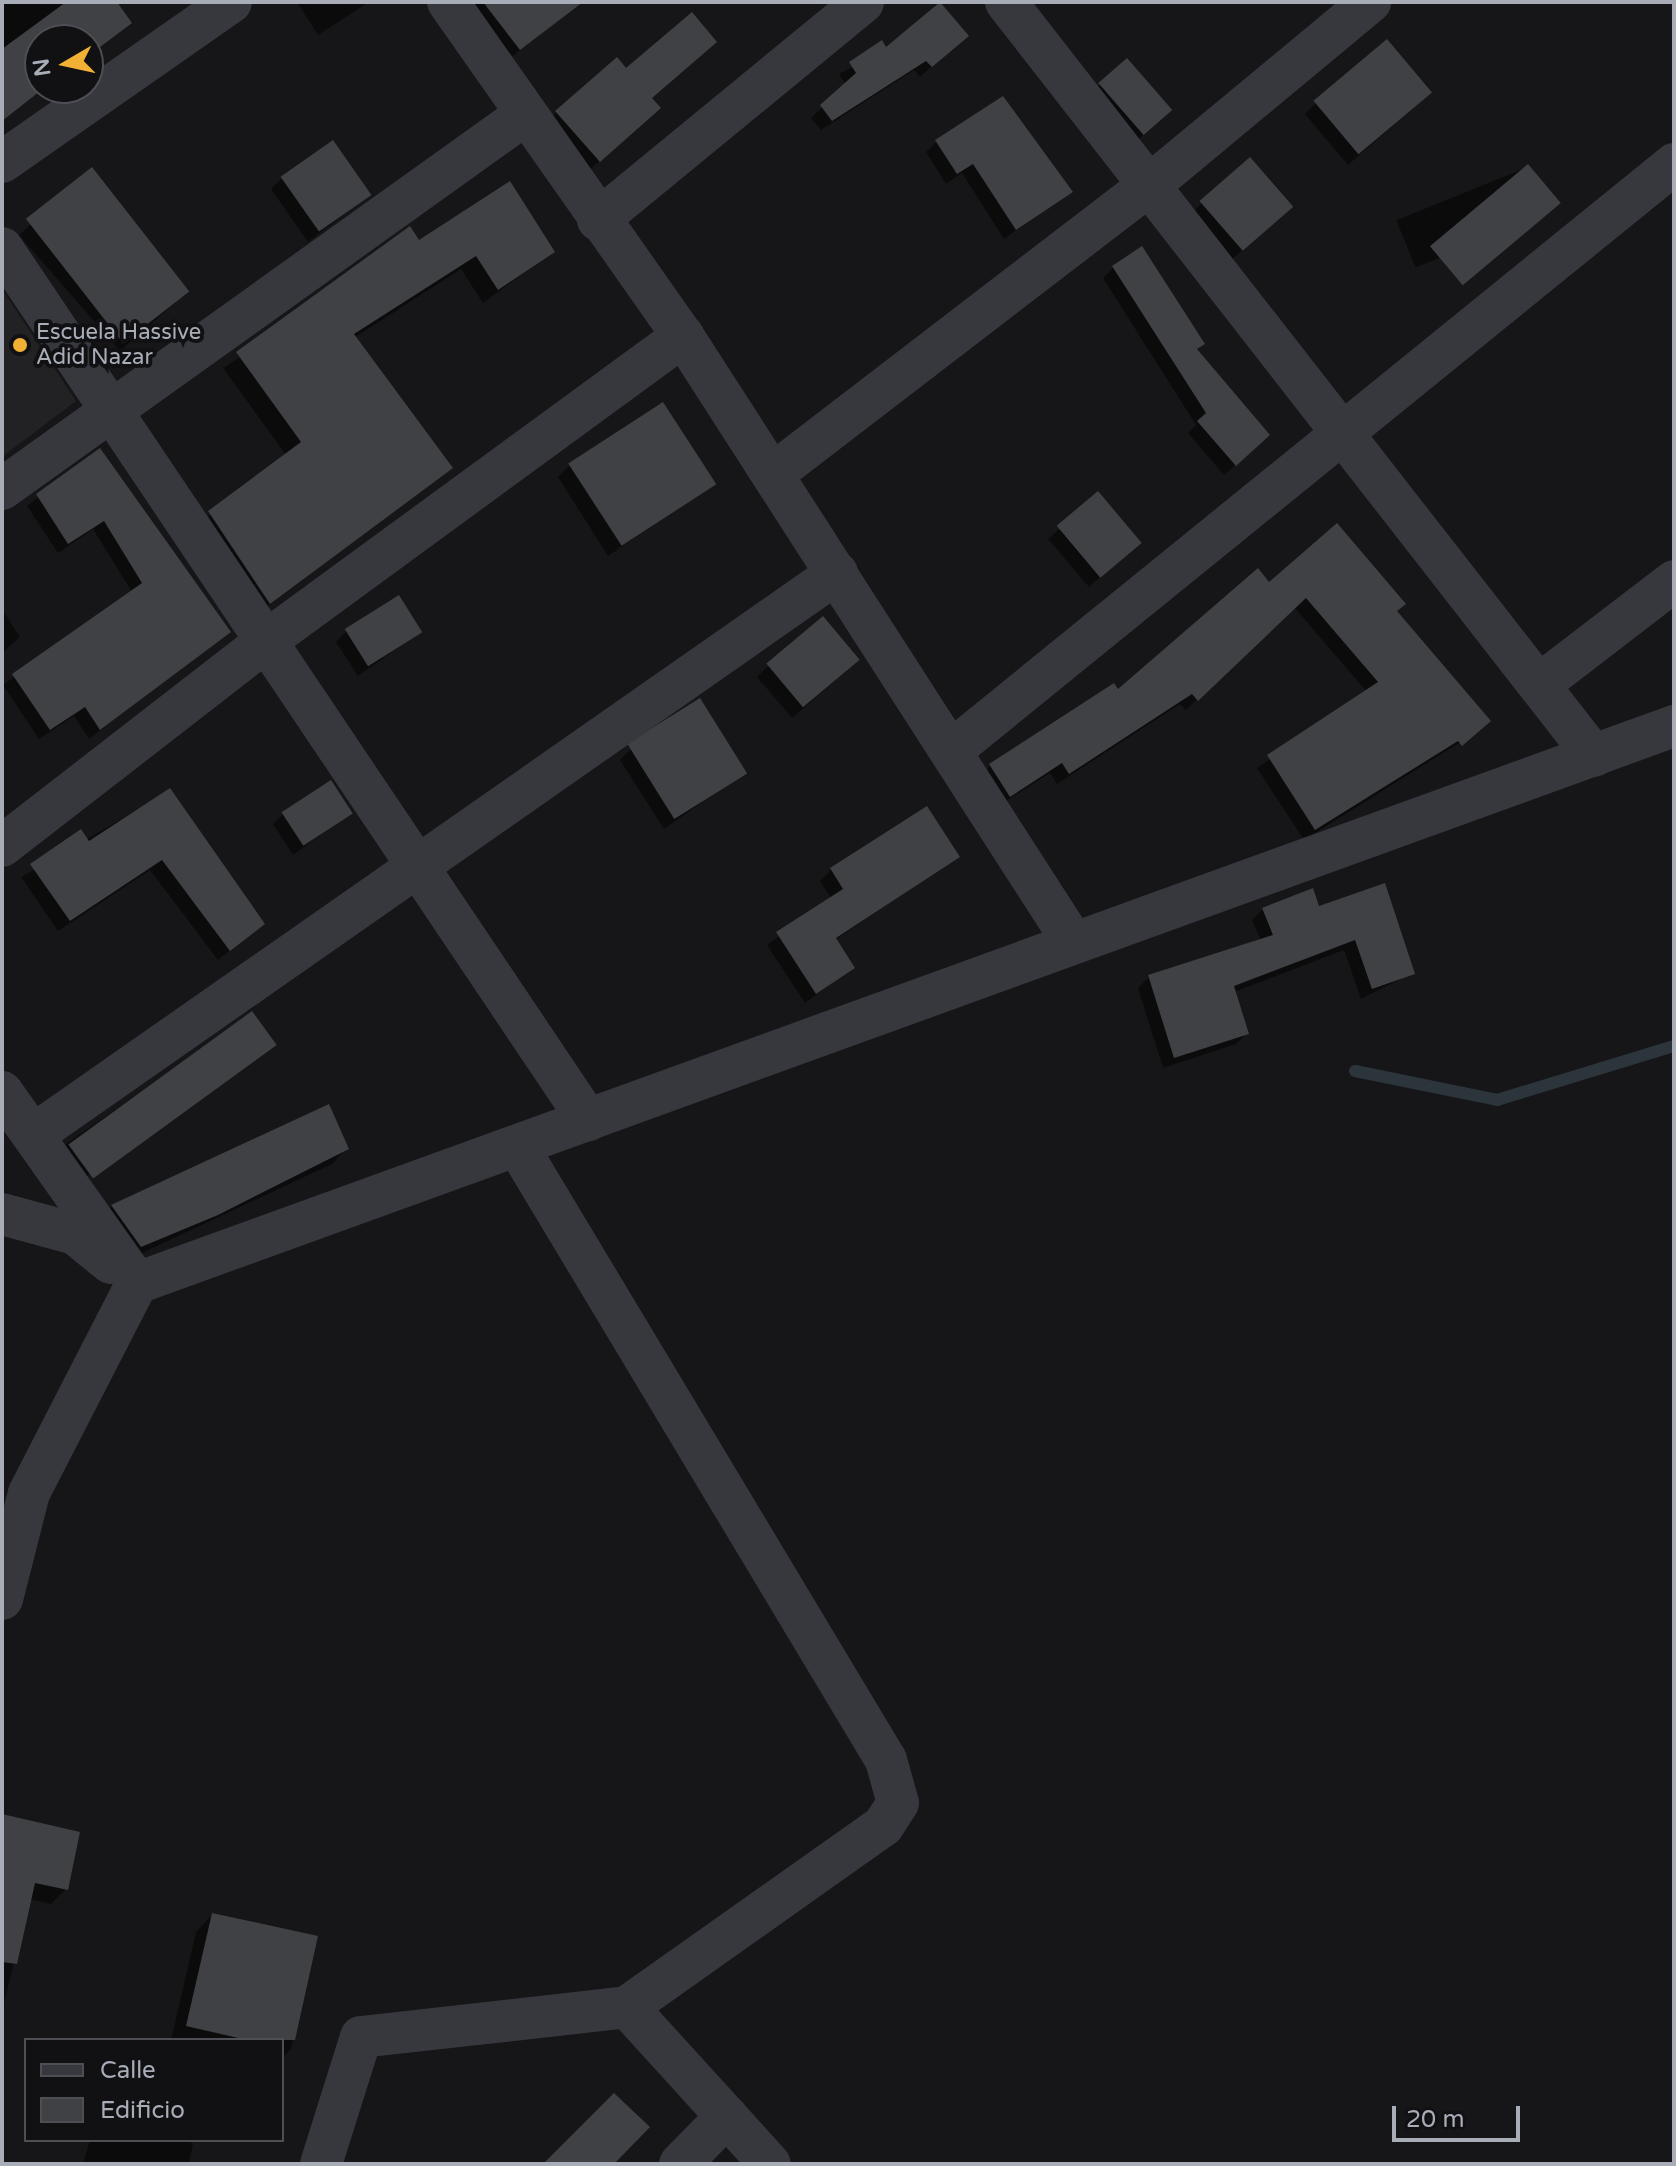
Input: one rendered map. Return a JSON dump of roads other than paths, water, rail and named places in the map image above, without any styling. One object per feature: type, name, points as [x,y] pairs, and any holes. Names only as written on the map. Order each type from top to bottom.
[{"type":"street","points":[[2,162],[231,2]]},
{"type":"street","points":[[448,2],[598,220],[683,336],[1071,939]]},
{"type":"street","points":[[598,220],[863,2]]},
{"type":"street","points":[[1006,2],[1151,184],[1594,756]]},
{"type":"street","points":[[774,473],[1151,184],[1370,2]]},
{"type":"street","points":[[2,489],[526,114]]},
{"type":"street","points":[[952,750],[1342,429],[1674,164]]},
{"type":"street","points":[[2,248],[588,1120]]},
{"type":"street","points":[[2,846],[266,641],[683,336]]},
{"type":"street","points":[[33,1135],[837,573]]},
{"type":"street","points":[[1540,684],[1674,581]]},
{"type":"street","points":[[2,1599],[16,1497],[137,1283],[518,1147],[1071,939],[1674,726]]},
{"type":"street","points":[[2,1092],[137,1283]]},
{"type":"street","points":[[321,2164],[361,2037],[627,2007],[883,1826],[898,1790],[518,1147]]},
{"type":"street","points":[[2,1214],[75,1234],[137,1283]]},
{"type":"street","points":[[627,2007],[770,2164]]},
{"type":"street","points":[[680,2164],[727,2116]]},
{"type":"waterway","points":[[1355,1071],[1497,1100],[1674,1046]]},
{"type":"place","name":"Escuela Hassive Adid Nazar","points":[[20,345]]}]
